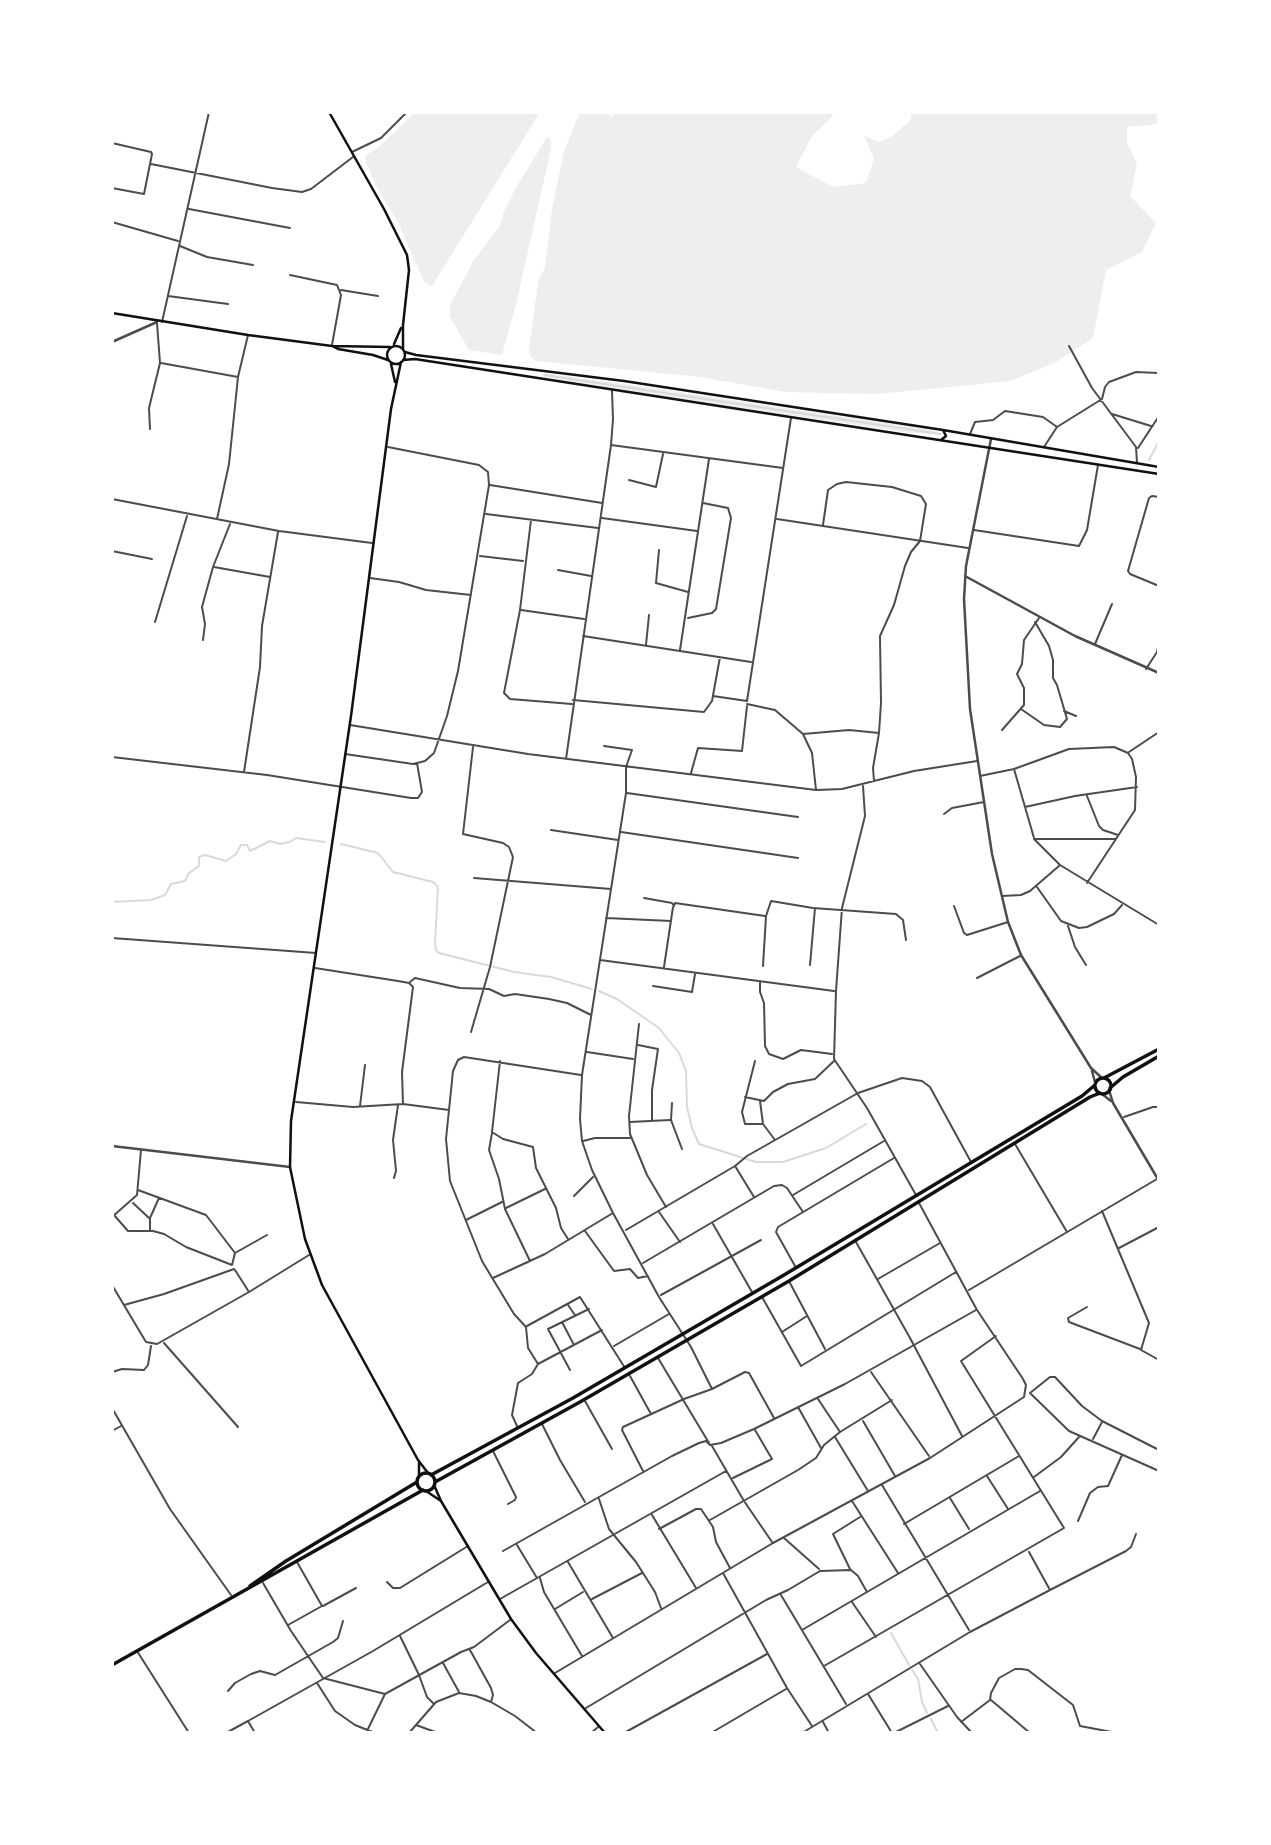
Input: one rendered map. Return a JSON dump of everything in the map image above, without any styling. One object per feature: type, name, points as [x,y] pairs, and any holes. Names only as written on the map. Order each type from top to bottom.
[{"type":"highway","points":[[112,1665],[248,1587],[417,1482],[419,1476],[430,1474],[518,1428],[683,1335],[1082,1096],[1103,1078],[1159,1049]]},
{"type":"highway","points":[[248,1587],[262,1582],[789,1281],[1090,1097],[1110,1089],[1123,1077],[1159,1056]]},
{"type":"highway","points":[[1103,1078],[1109,1080],[1110,1089]]},
{"type":"highway","points":[[1095,1083],[1101,1093]]},
{"type":"highway","points":[[430,1474],[435,1483]]},
{"type":"highway","points":[[417,1482],[424,1490]]},
{"type":"highway","points":[[315,1544],[318,1550]]},
{"type":"main road","points":[[329,112],[407,254],[409,270],[403,325],[404,350],[395,385],[386,447],[289,1143],[290,1167],[300,1221],[310,1254],[330,1301],[418,1460],[430,1474]]},
{"type":"main road","points":[[112,313],[248,335],[332,346],[391,347],[504,367],[570,373],[943,430],[1159,467]]},
{"type":"main road","points":[[395,385],[387,352],[403,325]]},
{"type":"main road","points":[[332,346],[389,361],[415,359],[1159,474]]},
{"type":"main road","points":[[941,440],[946,436],[943,430]]},
{"type":"main road","points":[[418,1460],[419,1476]]},
{"type":"main road","points":[[435,1483],[440,1501],[511,1619],[605,1733]]},
{"type":"main road","points":[[424,1490],[440,1501]]},
{"type":"street","points":[[150,429],[149,408],[160,363],[159,322],[180,243],[209,112]]},
{"type":"street","points":[[151,164],[302,191],[311,188],[353,153],[381,138],[407,112]]},
{"type":"street","points":[[112,143],[152,154],[144,194],[112,188]]},
{"type":"street","points":[[188,209],[290,228]]},
{"type":"street","points":[[112,222],[180,243],[207,257],[253,265]]},
{"type":"street","points":[[290,275],[334,283],[340,290],[332,346]]},
{"type":"street","points":[[340,290],[379,296]]},
{"type":"street","points":[[167,296],[228,304]]},
{"type":"street","points":[[112,342],[159,322]]},
{"type":"street","points":[[216,520],[229,464],[238,377],[248,335]]},
{"type":"street","points":[[1069,346],[1101,401],[1137,449],[1138,464]]},
{"type":"street","points":[[160,363],[238,377]]},
{"type":"street","points":[[1044,448],[1057,427],[1101,401],[1109,382],[1136,372],[1159,373]]},
{"type":"street","points":[[566,759],[611,445],[611,390]]},
{"type":"street","points":[[969,435],[975,422],[993,420],[1006,411],[1046,418],[1057,427]]},
{"type":"street","points":[[1111,413],[1151,426]]},
{"type":"street","points":[[1137,449],[1159,416]]},
{"type":"street","points":[[690,775],[697,749],[742,751],[747,702],[791,417]]},
{"type":"street","points":[[991,439],[965,576],[970,709],[980,776],[1008,922],[1021,955],[1091,1068],[1095,1083]]},
{"type":"street","points":[[611,445],[784,468]]},
{"type":"street","points":[[344,754],[400,763],[418,763],[432,756],[455,682],[489,485],[488,472],[479,465],[386,447]]},
{"type":"street","points":[[629,480],[656,487],[663,453]]},
{"type":"street","points":[[680,650],[709,459]]},
{"type":"street","points":[[973,530],[1079,546],[1086,534],[1098,464]]},
{"type":"street","points":[[823,525],[825,497],[831,487],[846,482],[892,487],[925,499],[926,511],[920,541],[908,559],[894,605],[880,636],[881,703],[873,768],[874,781]]},
{"type":"street","points":[[489,485],[603,503]]},
{"type":"street","points":[[1159,497],[1149,498],[1128,571],[1159,586]]},
{"type":"street","points":[[112,499],[279,531],[373,544]]},
{"type":"street","points":[[686,617],[716,610],[731,518],[727,508],[702,503]]},
{"type":"street","points":[[155,622],[187,514]]},
{"type":"street","points":[[485,514],[599,528]]},
{"type":"street","points":[[601,517],[697,531]]},
{"type":"street","points":[[776,519],[969,548]]},
{"type":"street","points":[[531,520],[520,610],[504,695],[510,699],[573,705]]},
{"type":"street","points":[[203,640],[205,624],[202,607],[213,567],[231,522]]},
{"type":"street","points":[[244,773],[260,667],[262,626],[279,531]]},
{"type":"street","points":[[659,550],[656,583],[689,592]]},
{"type":"street","points":[[112,551],[152,559]]},
{"type":"street","points":[[478,556],[524,562]]},
{"type":"street","points":[[213,567],[271,577]]},
{"type":"street","points":[[558,570],[592,576]]},
{"type":"street","points":[[965,576],[1039,617],[1159,673]]},
{"type":"street","points":[[369,578],[399,582],[426,590],[472,595]]},
{"type":"street","points":[[1095,645],[1112,604]]},
{"type":"street","points":[[520,610],[584,619]]},
{"type":"street","points":[[646,646],[649,615]]},
{"type":"street","points":[[1002,730],[1024,705],[1025,695],[1017,674],[1022,664],[1024,640],[1039,617]]},
{"type":"street","points":[[1021,709],[1044,724],[1060,727],[1067,719],[1053,678],[1053,660],[1049,646],[1035,622]]},
{"type":"street","points":[[582,636],[753,662]]},
{"type":"street","points":[[1146,669],[1159,643]]},
{"type":"street","points":[[573,700],[701,712],[709,708],[720,657]]},
{"type":"street","points":[[713,696],[775,710],[803,734],[812,753],[816,790]]},
{"type":"street","points":[[1063,710],[1076,716]]},
{"type":"street","points":[[349,725],[566,759],[816,790],[862,785],[914,771],[978,761]]},
{"type":"street","points":[[803,734],[849,730],[879,733]]},
{"type":"street","points":[[1128,752],[1159,732]]},
{"type":"street","points":[[471,1032],[502,915],[513,857],[509,847],[503,843],[463,834],[473,746]]},
{"type":"street","points":[[604,746],[631,749],[626,766],[626,793],[582,1075],[582,1141],[594,1176],[613,1213],[659,1297],[687,1340],[712,1389]]},
{"type":"street","points":[[980,776],[1014,769],[1069,748],[1114,747],[1128,752],[1137,787],[1135,810],[1087,883]]},
{"type":"street","points":[[112,757],[267,775],[416,798],[422,792],[418,763]]},
{"type":"street","points":[[1014,769],[1034,839],[1060,865],[1159,925]]},
{"type":"street","points":[[862,785],[865,816],[842,908],[834,1060],[858,1093],[917,1196]]},
{"type":"street","points":[[1025,807],[1137,787]]},
{"type":"street","points":[[626,793],[798,817]]},
{"type":"street","points":[[1086,794],[1099,826],[1119,836]]},
{"type":"street","points":[[944,814],[952,808],[985,802]]},
{"type":"street","points":[[551,830],[618,840]]},
{"type":"street","points":[[620,832],[798,858]]},
{"type":"street","points":[[1034,839],[1116,839]]},
{"type":"street","points":[[1001,896],[1021,895],[1037,887],[1060,865]]},
{"type":"street","points":[[474,878],[612,889]]},
{"type":"street","points":[[1037,887],[1061,921],[1068,925],[1087,927],[1114,914],[1124,903]]},
{"type":"street","points":[[644,898],[672,903],[674,906]]},
{"type":"street","points":[[763,966],[766,916],[771,901],[816,908],[896,914],[903,920],[906,940]]},
{"type":"street","points":[[663,968],[675,903],[766,916]]},
{"type":"street","points":[[954,905],[967,935],[1008,922]]},
{"type":"street","points":[[810,965],[816,908]]},
{"type":"street","points":[[605,918],[671,921]]},
{"type":"street","points":[[1068,925],[1075,947],[1086,965]]},
{"type":"street","points":[[112,938],[316,953]]},
{"type":"street","points":[[977,978],[1021,955]]},
{"type":"street","points":[[599,960],[836,991]]},
{"type":"street","points":[[314,968],[410,984]]},
{"type":"street","points":[[653,986],[692,992],[695,973]]},
{"type":"street","points":[[410,984],[415,978],[460,988],[484,988],[504,996],[515,994],[567,1003],[592,1015]]},
{"type":"street","points":[[760,981],[764,1003],[765,1046],[769,1054],[783,1059],[801,1050],[834,1054]]},
{"type":"street","points":[[402,1104],[401,1072],[413,988],[410,984]]},
{"type":"street","points":[[639,1024],[629,1122],[631,1138],[647,1175],[666,1207]]},
{"type":"street","points":[[636,1045],[658,1049],[652,1090],[652,1121]]},
{"type":"street","points":[[586,1052],[634,1059]]},
{"type":"street","points":[[538,1364],[528,1348],[526,1327],[514,1314],[492,1278],[448,1175],[446,1139],[453,1072],[458,1060],[469,1058],[582,1075]]},
{"type":"street","points":[[745,1097],[765,1100],[777,1089],[793,1082],[815,1079],[834,1060]]},
{"type":"street","points":[[499,1061],[489,1150],[505,1209],[530,1262]]},
{"type":"street","points":[[755,1061],[742,1112],[747,1125],[763,1124]]},
{"type":"street","points":[[359,1107],[365,1065]]},
{"type":"street","points":[[1091,1068],[1103,1078]]},
{"type":"street","points":[[624,1231],[735,1166],[747,1156],[858,1093],[902,1078],[925,1082],[940,1102],[971,1163]]},
{"type":"street","points":[[968,1291],[1159,1180],[1157,1172],[1113,1103],[1110,1089]]},
{"type":"street","points":[[1101,1093],[1113,1103]]},
{"type":"street","points":[[760,1100],[763,1124],[775,1141]]},
{"type":"street","points":[[295,1102],[359,1107],[402,1104],[449,1110]]},
{"type":"street","points":[[672,1103],[671,1120],[682,1149]]},
{"type":"street","points":[[394,1178],[396,1171],[393,1140],[398,1104]]},
{"type":"street","points":[[1122,1118],[1159,1107]]},
{"type":"street","points":[[629,1122],[671,1120]]},
{"type":"street","points":[[492,1132],[503,1139],[533,1147],[536,1168],[568,1240]]},
{"type":"street","points":[[582,1141],[607,1137],[631,1138]]},
{"type":"street","points":[[792,1195],[886,1140]]},
{"type":"street","points":[[1014,1143],[1067,1232]]},
{"type":"street","points":[[112,1146],[290,1167]]},
{"type":"street","points":[[141,1150],[138,1190],[131,1202],[113,1216],[128,1231],[164,1234],[186,1247],[232,1265]]},
{"type":"street","points":[[796,1268],[776,1230],[895,1158]]},
{"type":"street","points":[[735,1166],[755,1198]]},
{"type":"street","points":[[574,1196],[594,1176]]},
{"type":"street","points":[[642,1264],[775,1186],[782,1185],[787,1188],[803,1212]]},
{"type":"street","points":[[505,1209],[546,1189]]},
{"type":"street","points":[[138,1190],[206,1215],[235,1253]]},
{"type":"street","points":[[150,1231],[150,1219],[160,1197]]},
{"type":"street","points":[[465,1220],[503,1201]]},
{"type":"street","points":[[131,1202],[150,1219]]},
{"type":"street","points":[[919,1202],[977,1310],[1023,1379],[1026,1392]]},
{"type":"street","points":[[659,1211],[680,1242]]},
{"type":"street","points":[[1102,1212],[1149,1323],[1140,1350]]},
{"type":"street","points":[[492,1278],[530,1262],[613,1213]]},
{"type":"street","points":[[713,1223],[753,1293]]},
{"type":"street","points":[[1118,1248],[1159,1227]]},
{"type":"street","points":[[585,1230],[611,1269],[618,1272],[631,1269],[638,1278],[648,1276]]},
{"type":"street","points":[[249,1293],[232,1265],[235,1253],[267,1235]]},
{"type":"street","points":[[659,1297],[761,1240]]},
{"type":"street","points":[[855,1241],[963,1438]]},
{"type":"street","points":[[877,1280],[941,1242]]},
{"type":"street","points":[[112,1284],[146,1342],[152,1344],[163,1342],[249,1293],[310,1254]]},
{"type":"street","points":[[123,1305],[164,1294],[234,1269]]},
{"type":"street","points":[[762,1296],[800,1365],[957,1271]]},
{"type":"street","points":[[789,1281],[825,1350]]},
{"type":"street","points":[[526,1327],[580,1297],[625,1368]]},
{"type":"street","points":[[567,1305],[575,1315]]},
{"type":"street","points":[[1087,1307],[1068,1318],[1069,1322],[1159,1360]]},
{"type":"street","points":[[570,1370],[548,1329],[589,1309]]},
{"type":"street","points":[[710,1445],[754,1429],[818,1398],[977,1310]]},
{"type":"street","points":[[614,1347],[669,1314]]},
{"type":"street","points":[[781,1332],[808,1315]]},
{"type":"street","points":[[562,1321],[574,1345]]},
{"type":"street","points":[[518,1428],[512,1415],[516,1386],[532,1374],[538,1364],[602,1330]]},
{"type":"street","points":[[824,1666],[1064,1528],[961,1361],[996,1336]]},
{"type":"street","points":[[163,1342],[237,1427]]},
{"type":"street","points":[[112,1373],[122,1369],[144,1370],[148,1365],[152,1344]]},
{"type":"street","points":[[657,1357],[710,1445]]},
{"type":"street","points":[[870,1371],[930,1458]]},
{"type":"street","points":[[643,1472],[622,1428],[748,1372],[774,1418]]},
{"type":"street","points":[[628,1374],[651,1415]]},
{"type":"street","points":[[1030,1393],[1050,1377],[1055,1377],[1102,1421],[1159,1450]]},
{"type":"street","points":[[1026,1392],[1069,1431],[1159,1471]]},
{"type":"street","points":[[554,1674],[722,1572],[930,1458],[996,1417],[1019,1401],[1026,1392]]},
{"type":"street","points":[[818,1398],[839,1432]]},
{"type":"street","points":[[584,1399],[612,1449]]},
{"type":"street","points":[[710,1520],[799,1470],[816,1458],[821,1449],[839,1432],[863,1420],[892,1400]]},
{"type":"street","points":[[798,1406],[821,1449]]},
{"type":"street","points":[[112,1408],[170,1509],[231,1596]]},
{"type":"street","points":[[863,1420],[895,1477]]},
{"type":"street","points":[[1093,1440],[1102,1421]]},
{"type":"street","points":[[542,1423],[586,1504]]},
{"type":"street","points":[[112,1431],[122,1426]]},
{"type":"street","points":[[731,1479],[772,1460],[754,1429]]},
{"type":"street","points":[[835,1436],[868,1492]]},
{"type":"street","points":[[1033,1478],[1067,1452],[1080,1437]]},
{"type":"street","points":[[503,1551],[643,1472],[706,1441],[712,1445],[773,1543]]},
{"type":"street","points":[[492,1450],[516,1497],[508,1504]]},
{"type":"street","points":[[904,1524],[1020,1455]]},
{"type":"street","points":[[1078,1521],[1090,1493],[1098,1487],[1108,1486],[1122,1455]]},
{"type":"street","points":[[499,1600],[726,1471]]},
{"type":"street","points":[[987,1475],[1009,1509]]},
{"type":"street","points":[[882,1484],[970,1632]]},
{"type":"street","points":[[802,1630],[1041,1491]]},
{"type":"street","points":[[950,1497],[970,1531]]},
{"type":"street","points":[[598,1498],[607,1526],[643,1572],[662,1608]]},
{"type":"street","points":[[851,1500],[898,1573]]},
{"type":"street","points":[[659,1529],[698,1508],[710,1520],[716,1542],[730,1568]]},
{"type":"street","points":[[652,1514],[696,1588]]},
{"type":"street","points":[[860,1517],[833,1534],[851,1570],[858,1576],[867,1592]]},
{"type":"street","points":[[802,1733],[970,1632],[1126,1551],[1131,1547],[1136,1534]]},
{"type":"street","points":[[783,1537],[821,1570]]},
{"type":"street","points":[[516,1544],[582,1657]]},
{"type":"street","points":[[387,1582],[393,1588],[400,1588],[468,1546]]},
{"type":"street","points":[[1028,1550],[1051,1590]]},
{"type":"street","points":[[568,1561],[613,1638]]},
{"type":"street","points":[[297,1562],[322,1606]]},
{"type":"street","points":[[585,1709],[821,1570],[851,1570]]},
{"type":"street","points":[[591,1600],[643,1572]]},
{"type":"street","points":[[722,1572],[813,1727]]},
{"type":"street","points":[[262,1582],[323,1678],[385,1693]]},
{"type":"street","points":[[226,1733],[400,1636],[488,1582]]},
{"type":"street","points":[[288,1626],[356,1588]]},
{"type":"street","points":[[554,1610],[585,1591]]},
{"type":"street","points":[[781,1594],[847,1705]]},
{"type":"street","points":[[852,1601],[876,1637]]},
{"type":"street","points":[[367,1732],[385,1693],[470,1649],[511,1619]]},
{"type":"street","points":[[228,1691],[235,1683],[251,1674],[260,1671],[275,1675],[336,1640],[343,1621]]},
{"type":"street","points":[[400,1636],[427,1697],[433,1704]]},
{"type":"street","points":[[470,1649],[491,1688],[491,1702]]},
{"type":"street","points":[[137,1651],[189,1733]]},
{"type":"street","points":[[624,1733],[769,1653]]},
{"type":"street","points":[[442,1662],[459,1693]]},
{"type":"street","points":[[919,1662],[949,1706],[972,1733]]},
{"type":"street","points":[[961,1722],[990,1700],[999,1678],[1015,1669],[1028,1670],[1073,1705],[1080,1726],[1117,1733]]},
{"type":"street","points":[[316,1682],[335,1711],[367,1732],[375,1733]]},
{"type":"street","points":[[711,1733],[788,1688]]},
{"type":"street","points":[[409,1733],[433,1704],[459,1693],[491,1702],[537,1733]]},
{"type":"street","points":[[868,1693],[893,1733],[949,1706]]},
{"type":"street","points":[[990,1700],[1030,1733]]},
{"type":"street","points":[[248,1721],[255,1733]]},
{"type":"street","points":[[822,1721],[829,1733]]},
{"type":"street","points":[[415,1725],[438,1733]]},
{"type":"street","points":[[591,1733],[599,1726]]},
{"type":"shaded area","points":[[415,112],[540,112],[432,286],[424,282],[398,222],[376,186],[365,156],[379,147]]},
{"type":"shaded area","points":[[580,112],[606,112],[612,117],[614,112],[832,112],[833,116],[812,136],[796,167],[833,187],[866,183],[874,159],[864,136],[879,142],[891,137],[911,120],[911,112],[1159,112],[1159,124],[1127,127],[1127,143],[1137,164],[1130,196],[1156,223],[1142,252],[1106,270],[1093,338],[1056,362],[1011,381],[877,394],[785,392],[701,377],[537,361],[531,358],[529,349],[538,282],[545,267],[552,210],[564,151]]},
{"type":"shaded area","points":[[547,137],[551,139],[551,149],[502,355],[469,350],[450,317],[450,305],[474,260],[500,226],[514,191]]},
{"type":"shaded area","points":[[544,373],[933,430],[940,434],[911,433],[687,400],[544,377]]},
{"type":"waterway","points":[[544,375],[940,434]]},
{"type":"waterway","points":[[1149,460],[1159,441]]},
{"type":"waterway","points":[[112,902],[151,900],[165,895],[171,884],[185,881],[189,873],[199,866],[199,857],[205,855],[226,861],[236,854],[241,845],[247,845],[250,851],[270,841],[280,844],[296,838],[325,842]]},
{"type":"waterway","points":[[341,844],[378,853],[393,872],[433,882],[438,887],[435,943],[439,953],[514,972],[551,977],[592,989]]},
{"type":"waterway","points":[[599,991],[617,999],[659,1028],[679,1053],[686,1071],[687,1107],[699,1144],[756,1162],[783,1162],[826,1148],[866,1124]]},
{"type":"waterway","points":[[891,1633],[909,1665]]},
{"type":"waterway","points":[[912,1670],[918,1679],[927,1713]]},
{"type":"waterway","points":[[931,1719],[938,1733]]}]
